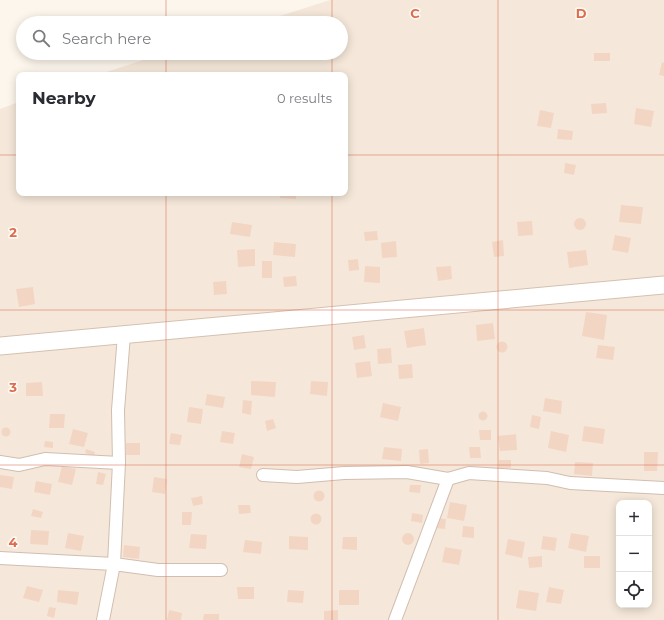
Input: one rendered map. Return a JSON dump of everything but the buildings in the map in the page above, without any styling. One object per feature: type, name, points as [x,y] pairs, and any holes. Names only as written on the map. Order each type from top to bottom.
[{"type":"main road","points":[[0,346],[664,285]]},
{"type":"street","points":[[103,620],[114,564],[119,463],[118,410],[124,335]]},
{"type":"street","points":[[0,462],[19,466],[45,459],[119,463]]},
{"type":"street","points":[[263,475],[297,477],[344,473],[407,472],[448,479],[469,473],[547,478],[570,483],[664,488]]},
{"type":"street","points":[[395,620],[448,479]]},
{"type":"street","points":[[0,558],[114,564],[158,570],[221,570]]},
{"type":"shaded area","points":[[330,0],[664,0],[664,620],[0,620],[0,109],[16,103],[16,196],[348,196],[348,72],[106,72],[143,60],[348,60],[348,16],[280,16]]}]
